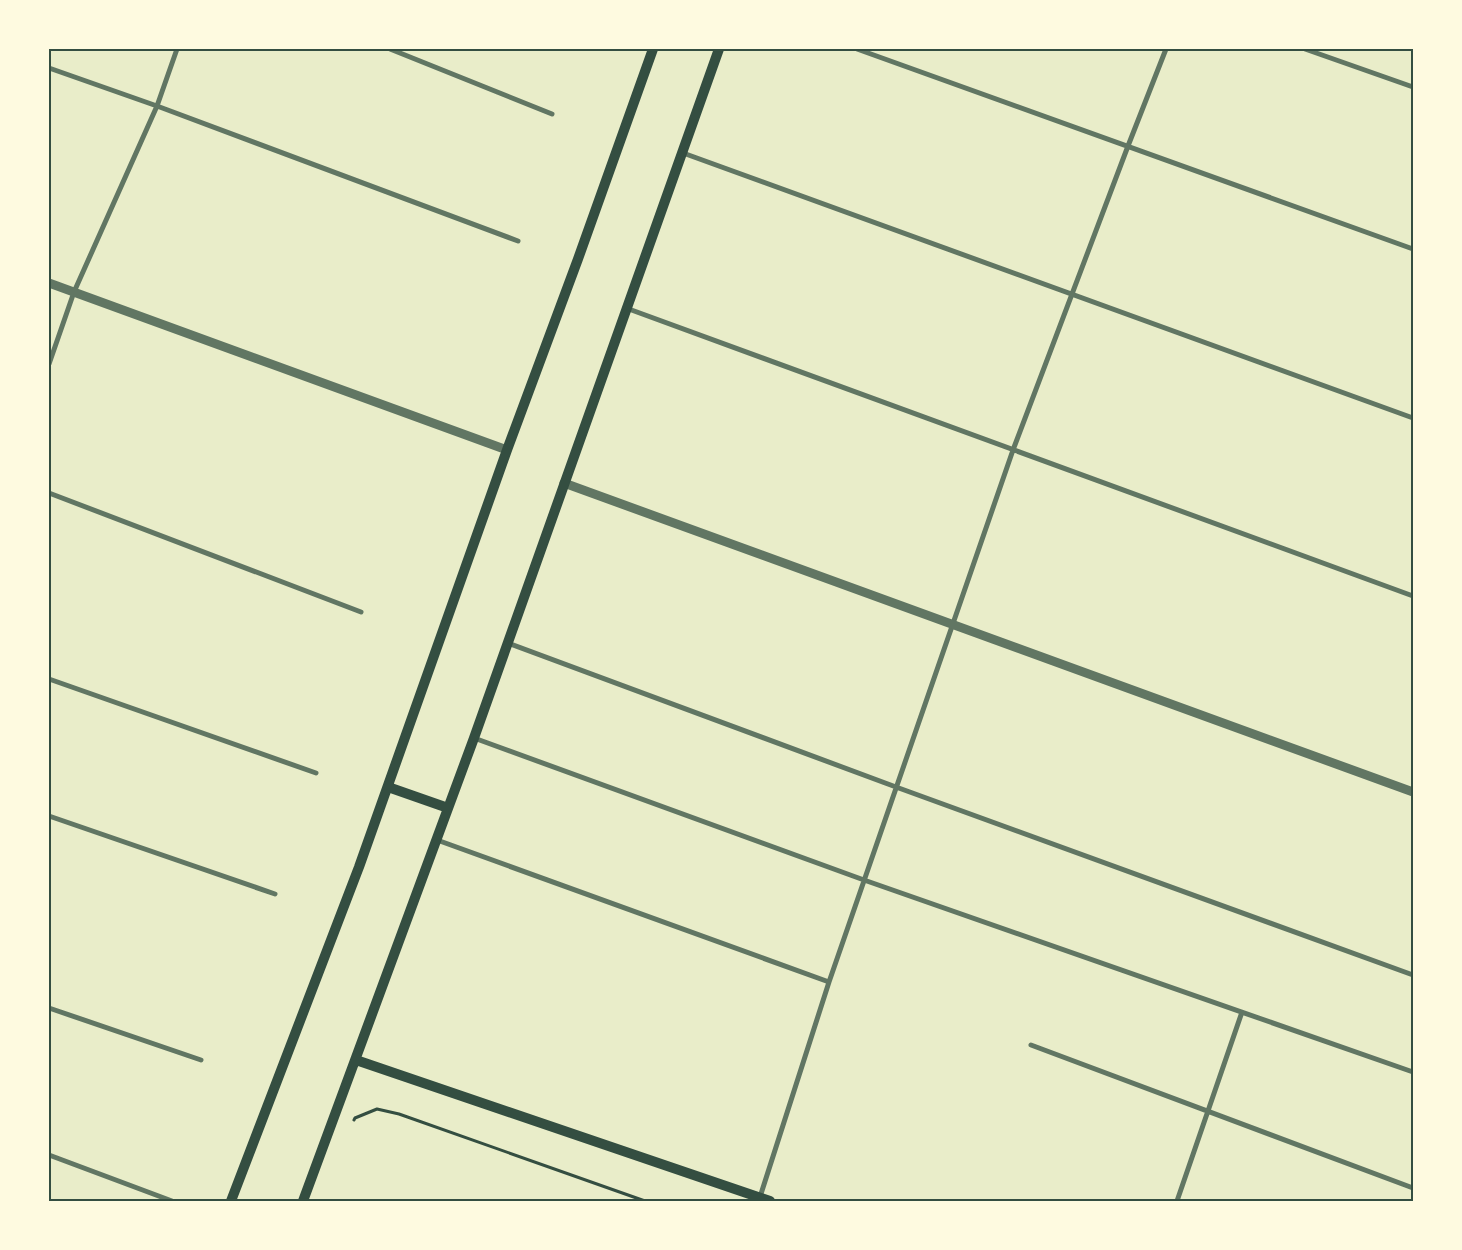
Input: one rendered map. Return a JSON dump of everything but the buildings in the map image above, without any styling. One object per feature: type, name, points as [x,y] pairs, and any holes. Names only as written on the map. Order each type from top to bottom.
[{"type":"main road","points":[[231,1201],[356,877],[507,450],[578,260],[653,49]]},
{"type":"main road","points":[[303,1201],[474,738],[719,49]]},
{"type":"main road","points":[[388,787],[448,808]]},
{"type":"main road","points":[[356,1060],[765,1199]]},
{"type":"street","points":[[49,364],[74,292],[157,106],[178,49]]},
{"type":"street","points":[[390,49],[552,114]]},
{"type":"street","points":[[857,49],[1413,249]]},
{"type":"street","points":[[765,1199],[829,982],[952,624],[1014,450],[1166,49]]},
{"type":"street","points":[[1305,49],[1413,87]]},
{"type":"street","points":[[49,68],[157,106],[518,241]]},
{"type":"street","points":[[682,153],[1413,418]]},
{"type":"street","points":[[49,283],[507,450]]},
{"type":"street","points":[[626,308],[1413,596]]},
{"type":"street","points":[[564,483],[1413,792]]},
{"type":"street","points":[[49,493],[361,612]]},
{"type":"street","points":[[507,642],[896,787],[1413,975]]},
{"type":"street","points":[[49,679],[316,772]]},
{"type":"street","points":[[474,738],[864,880],[1413,1072]]},
{"type":"street","points":[[49,816],[275,894]]},
{"type":"street","points":[[436,840],[829,982]]},
{"type":"street","points":[[49,1008],[200,1060]]},
{"type":"street","points":[[1177,1201],[1242,1012]]},
{"type":"street","points":[[1031,1044],[1413,1188]]},
{"type":"street","points":[[49,1155],[172,1201]]},
{"type":"path","points":[[351,1127],[354,1118],[377,1109],[399,1114],[645,1201]]}]
